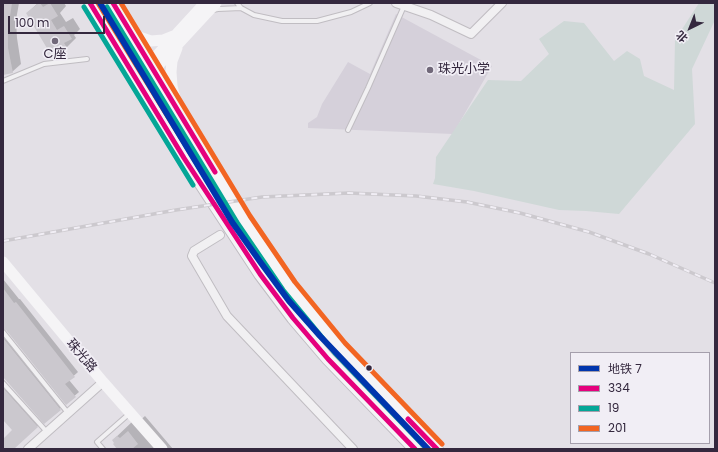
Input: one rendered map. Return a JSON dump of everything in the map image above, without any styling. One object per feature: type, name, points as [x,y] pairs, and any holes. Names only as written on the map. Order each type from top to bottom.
[{"type":"main road","points":[[90,3],[188,164],[276,296],[328,359],[415,449]]},
{"type":"main road","points":[[113,3],[244,220],[289,286],[340,348],[437,449]]},
{"type":"main road","points":[[138,83],[206,8],[216,3]]},
{"type":"main road","points":[[130,31],[141,39],[154,41],[181,35]]},
{"type":"main road","points":[[179,112],[174,94],[171,72],[174,55],[181,35]]},
{"type":"main road","name":"珠光路","points":[[3,263],[103,382],[162,449]]},
{"type":"main road","points":[[403,437],[409,449]]},
{"type":"street","points":[[400,4],[430,15],[471,34],[502,3]]},
{"type":"street","points":[[220,235],[194,250],[192,256],[227,316],[353,449]]},
{"type":"street","points":[[28,449],[103,382]]},
{"type":"lane","points":[[237,3],[241,8],[254,15],[282,21],[317,20],[351,12],[370,3]]},
{"type":"lane","points":[[348,130],[400,4]]},
{"type":"lane","points":[[206,8],[241,8]]},
{"type":"lane","points":[[3,82],[44,64],[87,59]]},
{"type":"lane","points":[[3,332],[68,413]]},
{"type":"lane","points":[[3,383],[47,432]]},
{"type":"lane","points":[[103,449],[97,442],[130,413]]},
{"type":"shaded area","points":[[699,3],[715,3],[715,20],[692,69],[695,124],[619,214],[559,210],[474,191],[433,184],[435,178],[436,157],[488,80],[521,81],[549,54],[539,39],[564,21],[584,23],[614,61],[627,51],[640,59],[644,76],[674,90],[675,40]]},
{"type":"shaded area","name":"珠光小学","points":[[396,14],[492,66],[453,134],[308,128],[308,123],[317,117],[322,104],[348,62],[370,74]]},
{"type":"building","points":[[3,3],[12,3],[8,29],[8,48],[13,73],[3,75]]},
{"type":"building","points":[[39,3],[43,7],[50,3],[58,16],[51,20],[57,30],[64,26],[72,39],[64,43],[67,48],[60,53],[58,51],[51,55],[26,13]]},
{"type":"building","points":[[3,288],[14,303],[16,302],[75,377],[65,384],[76,397],[66,405],[6,330],[3,329]]},
{"type":"building","points":[[3,338],[61,410],[44,424],[3,377]]},
{"type":"building","points":[[4,389],[38,427],[14,449],[3,449],[3,439],[12,430],[3,420]]},
{"type":"building","points":[[128,431],[138,444],[132,449],[117,449],[112,440],[117,436],[120,438]]},
{"type":"railway","points":[[3,241],[176,210],[262,197],[349,193],[416,196],[467,202],[520,213],[589,232],[649,254],[715,283]]},
{"type":"metro line","name":"7","points":[[100,3],[232,222],[261,263],[289,301],[320,336],[428,449]]},
{"type":"transit line","name":"334","points":[[90,3],[184,158],[260,274],[293,318],[328,359],[415,449]]},
{"type":"transit line","name":"201","points":[[98,3],[205,177]]},
{"type":"transit line","name":"334","points":[[113,3],[215,172]]},
{"type":"transit line","name":"201","points":[[121,3],[250,216],[295,282],[345,343],[442,444]]},
{"type":"transit line","name":"19","points":[[84,7],[193,185]]},
{"type":"transit line","name":"19","points":[[107,7],[238,224],[283,290],[335,353],[427,449]]},
{"type":"transit line","name":"334","points":[[408,419],[437,449]]},
{"type":"place","name":"C座","points":[[55,41]]},
{"type":"place","name":"珠光小学","points":[[430,70]]}]
